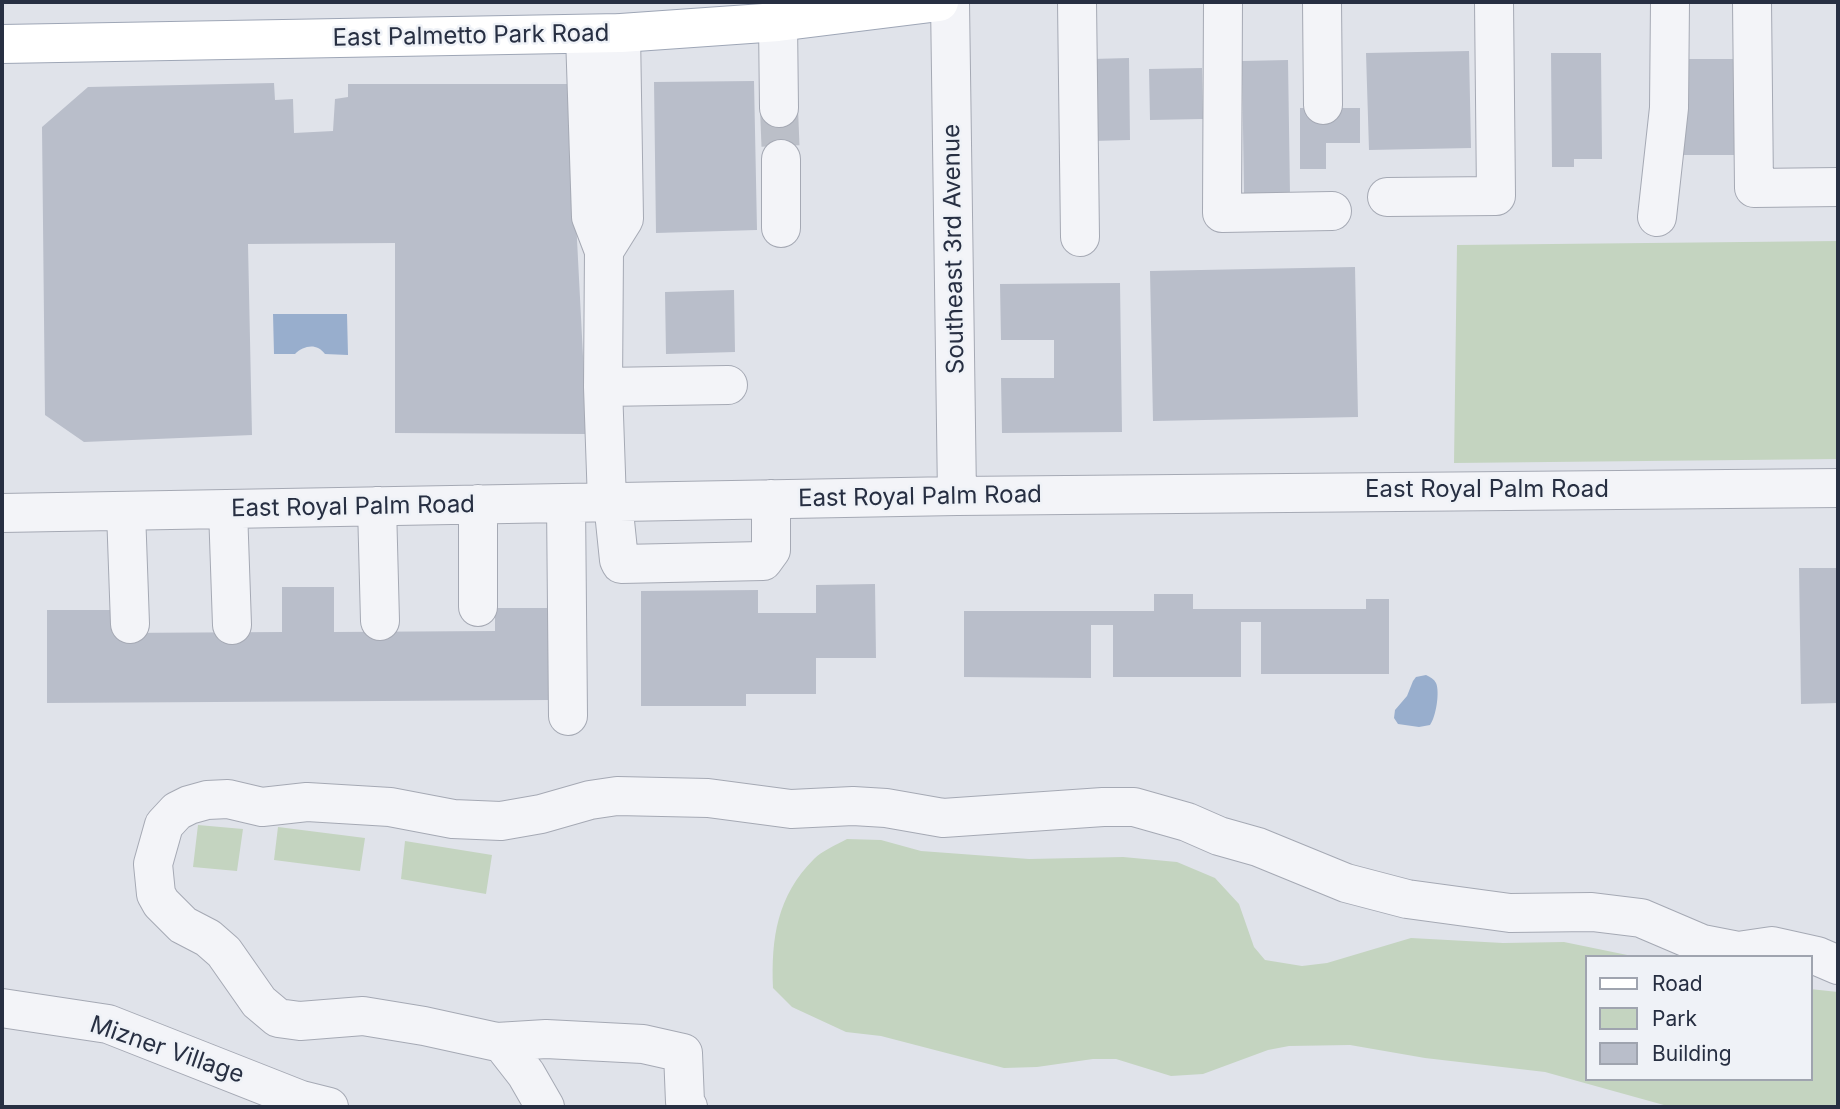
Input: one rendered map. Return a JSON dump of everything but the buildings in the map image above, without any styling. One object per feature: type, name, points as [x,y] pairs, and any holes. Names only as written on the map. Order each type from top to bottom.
[{"type":"main road","name":"East Palmetto Park Road","points":[[2,44],[603,34],[778,22],[939,2]]},
{"type":"street","name":"Southeast 3rd Avenue","points":[[950,2],[957,496]]},
{"type":"street","points":[[1077,2],[1080,237]]},
{"type":"street","points":[[1223,2],[1222,213],[1332,211]]},
{"type":"street","points":[[1322,2],[1322,104]]},
{"type":"street","points":[[1387,197],[1496,196],[1494,2]]},
{"type":"street","points":[[1657,216],[1669,108],[1670,2]]},
{"type":"street","points":[[1752,2],[1754,188],[1838,187]]},
{"type":"street","points":[[778,22],[779,108]]},
{"type":"street","points":[[603,34],[591,216],[604,251],[603,387],[610,502],[619,560],[621,564],[762,561],[771,550],[771,499]]},
{"type":"street","points":[[781,159],[781,228]]},
{"type":"street","points":[[603,387],[728,385]]},
{"type":"street","name":"East Royal Palm Road","points":[[2,513],[957,496],[1838,488]]},
{"type":"street","points":[[566,503],[568,716]]},
{"type":"street","points":[[478,504],[478,607]]},
{"type":"street","points":[[377,506],[380,621]]},
{"type":"street","points":[[228,509],[232,625]]},
{"type":"street","points":[[126,511],[130,624]]},
{"type":"street","points":[[688,1107],[685,1102],[682,1053],[643,1044],[546,1040],[501,1042],[363,1016],[300,1021],[278,1018],[259,1002],[224,952],[183,925],[161,903],[156,894],[153,864],[164,825],[177,811],[189,805],[228,799],[262,807],[307,802],[390,807],[453,819],[501,821],[617,796],[708,798],[791,809],[853,806],[886,808],[943,818],[1091,807],[1134,807],[1187,822],[1346,883],[1406,899],[1510,913],[1592,912],[1641,918],[1702,944],[1738,951],[1772,946],[1817,956],[1838,965]]},
{"type":"street","name":"Mizner Village","points":[[2,1008],[108,1024],[301,1100],[330,1107]]},
{"type":"street","points":[[501,1042],[526,1074],[545,1107]]},
{"type":"green space","points":[[1838,241],[1838,459],[1454,463],[1457,245]]},
{"type":"green space","points":[[198,825],[243,829],[237,871],[193,867]]},
{"type":"green space","points":[[278,827],[365,838],[360,871],[274,860]]},
{"type":"green space","points":[[847,839],[881,840],[921,851],[1029,859],[1123,857],[1177,862],[1215,878],[1239,904],[1254,947],[1265,960],[1302,966],[1327,963],[1411,938],[1503,943],[1564,942],[1627,955],[1584,955],[1584,1081],[1812,1081],[1812,989],[1838,992],[1838,1107],[1671,1107],[1545,1072],[1425,1058],[1350,1045],[1289,1046],[1268,1050],[1203,1074],[1171,1076],[1116,1059],[1004,1068],[881,1036],[846,1032],[792,1007],[773,988],[775,935],[784,903],[802,873],[817,856]]},
{"type":"green space","points":[[405,841],[492,855],[486,894],[401,879]]},
{"type":"water","points":[[273,314],[347,314],[348,355],[325,354],[322,350],[310,346],[295,354],[274,354]]},
{"type":"water","points":[[1426,675],[1434,680],[1438,692],[1430,725],[1419,727],[1398,724],[1394,718],[1395,710],[1407,696],[1416,677]]},
{"type":"tunnel","points":[[779,108],[781,159]]}]
